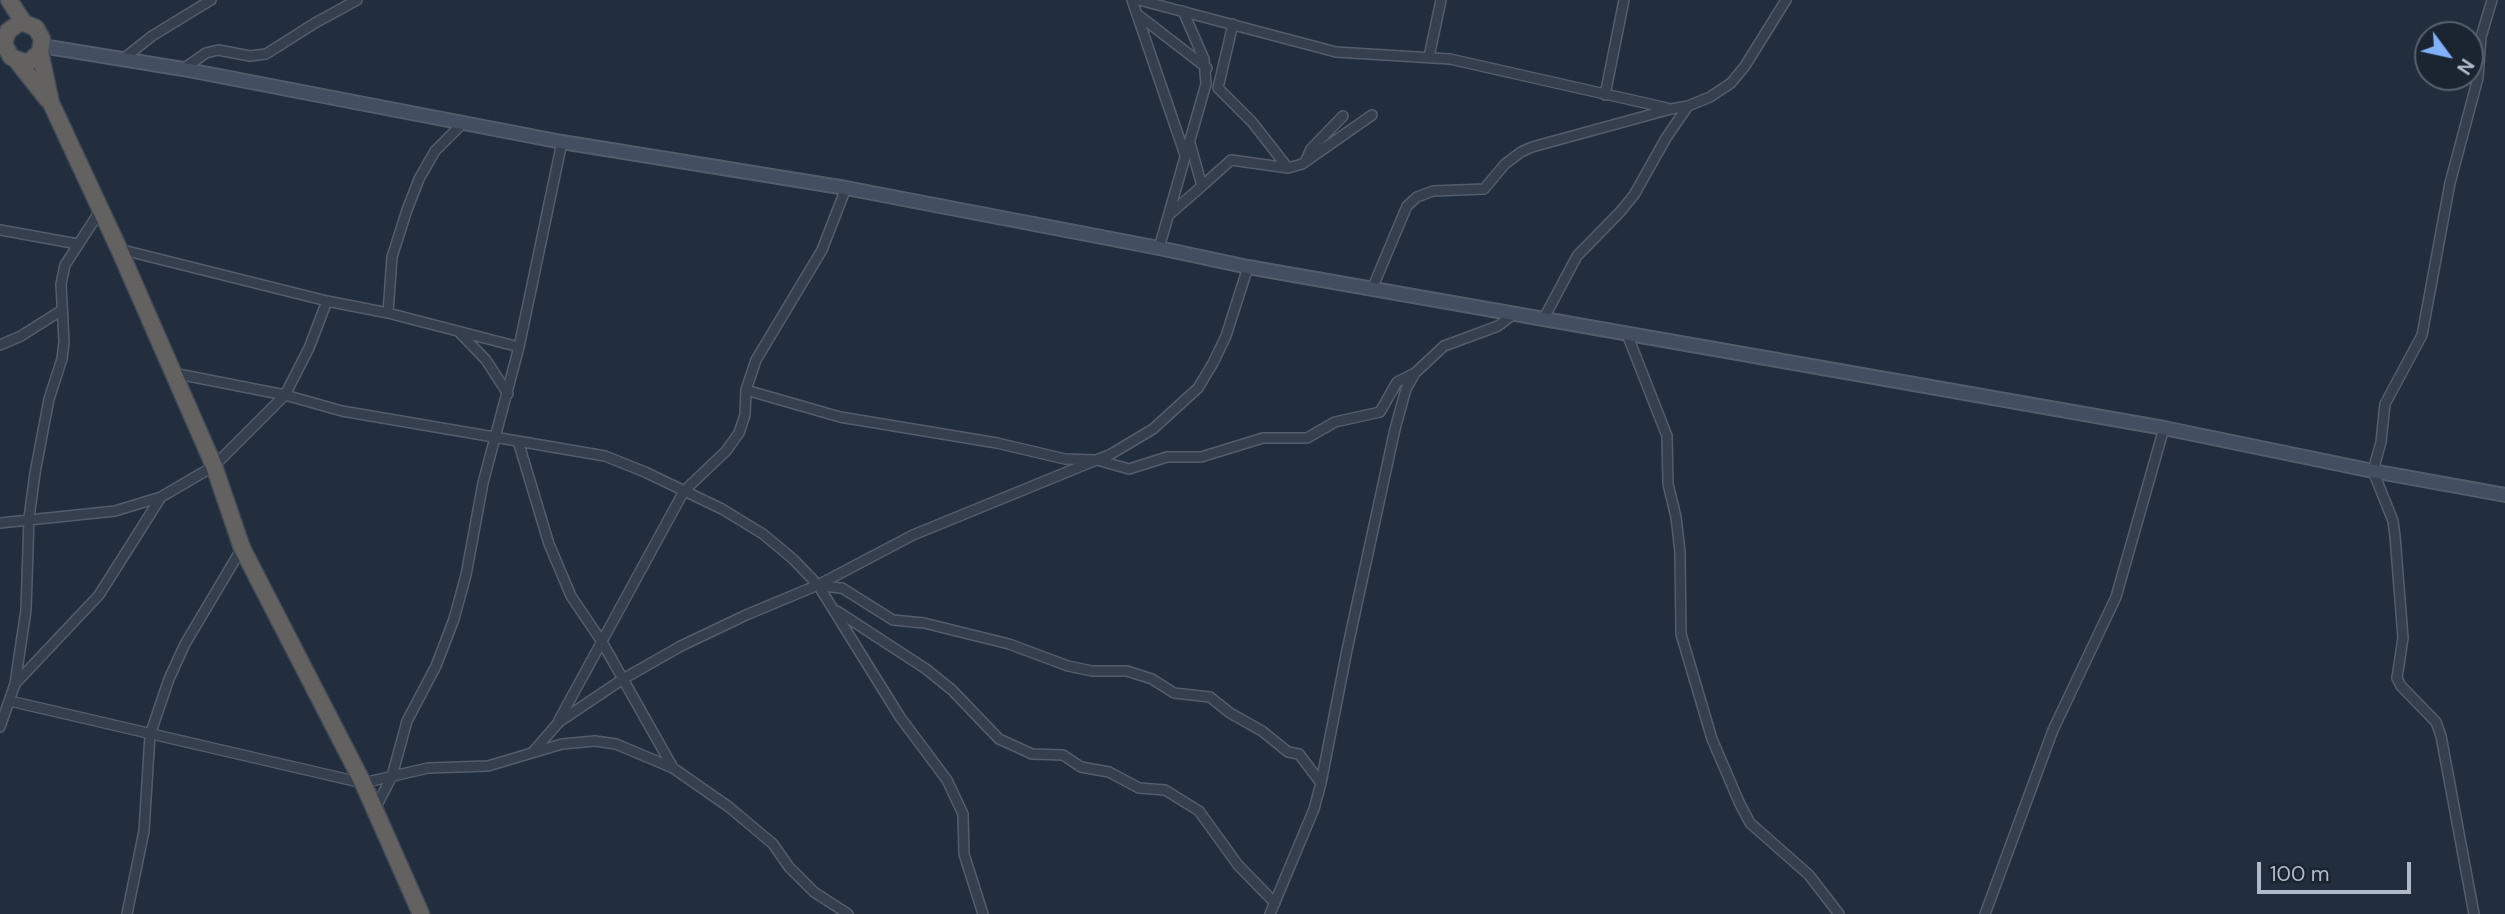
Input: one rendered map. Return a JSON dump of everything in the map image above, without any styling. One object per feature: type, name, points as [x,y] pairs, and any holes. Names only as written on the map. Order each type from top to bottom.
[{"type":"highway","points":[[1,0],[8,31],[4,44],[6,51],[51,103]]},
{"type":"highway","points":[[9,0],[24,23]]},
{"type":"highway","points":[[8,31],[24,23],[30,24],[40,33],[51,103],[119,249],[214,466],[242,548],[363,783],[421,914]]},
{"type":"highway","points":[[17,61],[30,61],[41,49]]},
{"type":"main road","points":[[41,49],[183,69],[562,142],[846,188],[1248,267],[2164,428],[2505,495]]},
{"type":"street","points":[[123,60],[152,36],[211,0]]},
{"type":"street","points":[[183,69],[206,53],[219,50],[250,57],[265,54],[357,0]]},
{"type":"street","points":[[1132,0],[1185,157]]},
{"type":"street","points":[[1139,0],[1336,52],[1429,57],[1488,66],[1671,109]]},
{"type":"street","points":[[1429,57],[1441,0]]},
{"type":"street","points":[[1605,95],[1624,0]]},
{"type":"street","points":[[1780,0],[1786,0]]},
{"type":"street","points":[[1372,289],[1407,206],[1417,197],[1433,191],[1484,189],[1505,164],[1521,152],[1688,106],[1710,97],[1731,83],[1745,66],[1786,0]]},
{"type":"street","points":[[2474,914],[2441,736],[2431,716],[2401,686],[2397,678],[2403,638],[2395,536],[2393,521],[2373,471],[2382,442],[2385,404],[2422,335],[2450,183],[2478,78],[2481,37],[2492,0]]},
{"type":"street","points":[[1159,248],[1206,84],[1206,68],[1183,11]]},
{"type":"street","points":[[1137,14],[1206,68]]},
{"type":"street","points":[[1233,24],[1218,88],[1252,122],[1288,168]]},
{"type":"street","points":[[1544,318],[1577,256],[1634,195],[1666,138],[1688,106]]},
{"type":"street","points":[[1169,215],[1231,159],[1288,168],[1305,162],[1372,115]]},
{"type":"street","points":[[1305,162],[1311,149],[1343,116]]},
{"type":"street","points":[[388,313],[393,257],[419,179],[435,151],[464,122]]},
{"type":"street","points":[[375,809],[392,776],[407,721],[436,666],[454,619],[466,575],[494,436],[508,394],[519,347],[562,142]]},
{"type":"street","points":[[1189,142],[1202,186]]},
{"type":"street","points":[[532,753],[559,722],[684,491],[726,451],[738,433],[745,415],[746,390],[757,360],[822,250],[846,188]]},
{"type":"street","points":[[0,727],[15,684],[26,610],[29,518],[49,400],[62,359],[61,284],[65,265],[100,211]]},
{"type":"street","points":[[0,230],[78,244]]},
{"type":"street","points":[[119,249],[519,347]]},
{"type":"street","points":[[559,722],[623,679],[681,646],[818,585],[913,535],[1097,460],[1153,429],[1198,388],[1226,336],[1248,267]]},
{"type":"street","points":[[0,523],[115,510],[162,497],[214,466],[285,395],[309,348],[327,301]]},
{"type":"street","points":[[0,345],[21,336],[62,310]]},
{"type":"street","points":[[1270,914],[1309,821],[1321,783],[1346,650],[1406,389],[1427,359],[1444,346],[1498,326],[1514,314]]},
{"type":"street","points":[[458,332],[486,360],[508,394]]},
{"type":"street","points":[[1627,334],[1667,436],[1668,484],[1676,517],[1680,552],[1682,639],[1712,739],[1750,823],[1809,875],[1839,914]]},
{"type":"street","points":[[173,373],[285,395],[342,411],[605,456],[645,471],[722,509],[763,534],[818,585],[900,717],[947,780],[963,814],[964,854],[983,914]]},
{"type":"street","points":[[746,390],[840,417],[997,443],[1065,459],[1097,460],[1129,468],[1167,457],[1201,457],[1263,438],[1307,438],[1335,422],[1380,412],[1397,382],[1415,373]]},
{"type":"street","points":[[1984,914],[2053,730],[2116,597],[2164,428]]},
{"type":"street","points":[[517,441],[549,544],[571,596],[602,642],[673,768]]},
{"type":"street","points":[[15,684],[99,595],[162,497]]},
{"type":"street","points":[[127,914],[144,831],[150,735],[169,679],[185,644],[242,548]]},
{"type":"street","points":[[818,585],[842,588],[892,620],[924,623],[1009,644],[1068,666],[1092,671],[1127,671],[1152,679],[1174,693],[1210,697],[1230,713],[1262,731],[1288,752],[1300,754],[1321,783]]},
{"type":"street","points":[[832,608],[926,669],[952,690],[999,739],[1032,754],[1063,755],[1081,767],[1109,772],[1139,788],[1165,790],[1199,811],[1237,864],[1275,903]]},
{"type":"street","points":[[9,701],[363,783],[428,768],[488,766],[562,744],[595,741],[616,744],[673,768],[759,830],[807,886],[848,914]]}]
